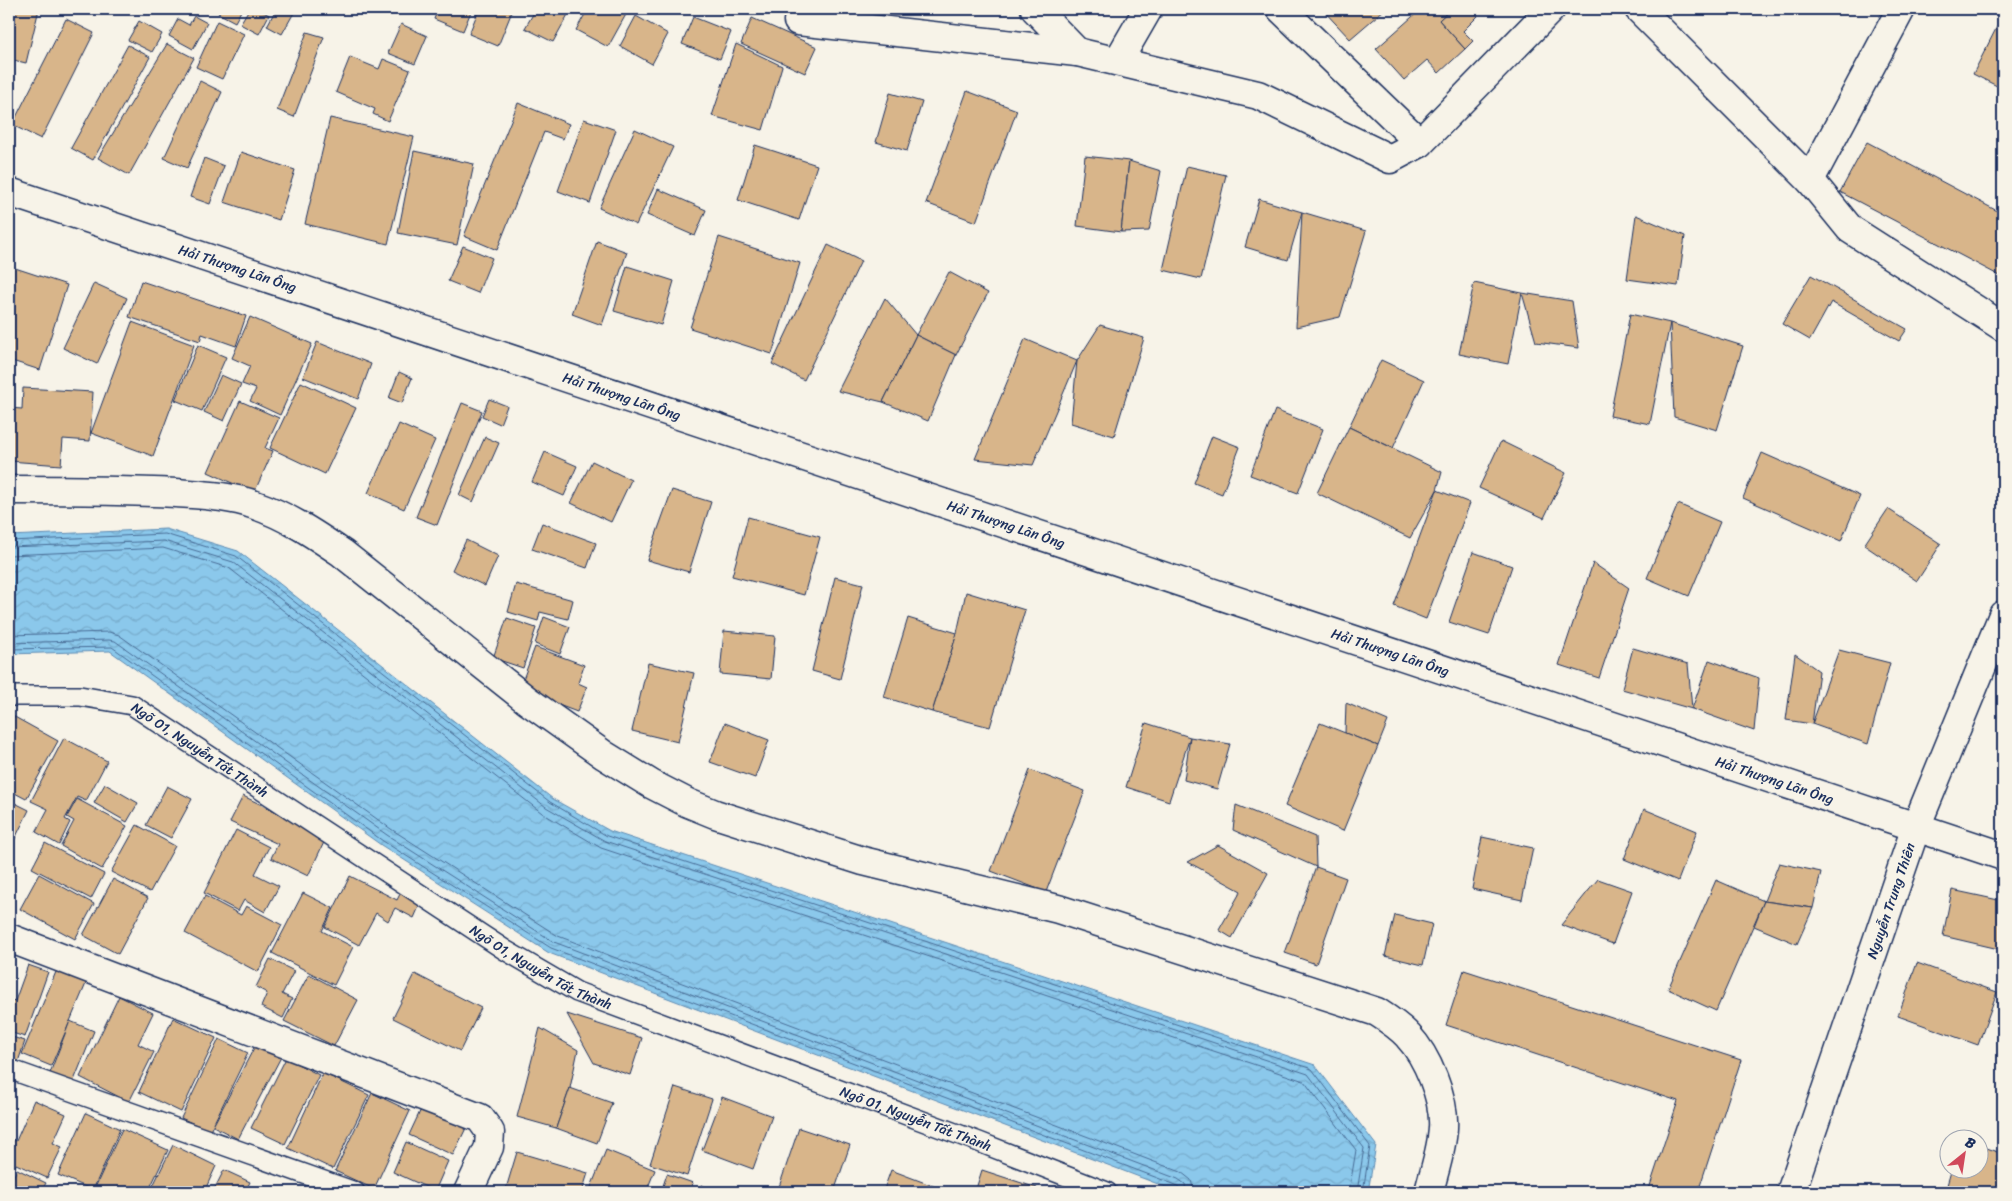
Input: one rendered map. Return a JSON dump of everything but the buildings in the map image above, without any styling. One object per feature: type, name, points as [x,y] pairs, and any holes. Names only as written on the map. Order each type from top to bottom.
[{"type":"street","points":[[1035,9],[1077,52]]},
{"type":"street","points":[[1118,61],[1148,9]]},
{"type":"street","points":[[1281,9],[1420,143]]},
{"type":"street","points":[[798,21],[1077,52],[1118,61],[1258,95],[1390,159],[1420,143],[1551,9]]},
{"type":"street","points":[[1639,9],[1810,180],[1850,229],[2003,327]]},
{"type":"street","points":[[1810,180],[1901,9]]},
{"type":"street","name":"Hải Thượng Lãn Ông","points":[[9,192],[2003,856]]},
{"type":"street","points":[[9,490],[149,492],[218,496],[254,505],[286,517],[342,553],[528,701],[604,755],[651,784],[688,803],[715,814],[863,861],[1058,909],[1377,1012],[1389,1019],[1408,1036],[1422,1056],[1440,1095],[1443,1129],[1429,1192]]},
{"type":"street","name":"Nguyễn Trung Thiên","points":[[1791,1192],[1916,827],[2003,615]]},
{"type":"street","points":[[9,938],[480,1118],[490,1132],[489,1147],[468,1192]]},
{"type":"lane","name":"Ngõ 01, Nguyễn Tất Thành","points":[[9,696],[80,696],[132,705],[497,944],[577,992],[979,1142],[1106,1192]]},
{"type":"lane","points":[[9,1069],[355,1192]]},
{"type":"water","points":[[166,529],[238,551],[553,799],[610,831],[1315,1065],[1376,1145],[1368,1192],[1179,1192],[549,953],[381,845],[110,651],[9,654],[9,536]]}]
